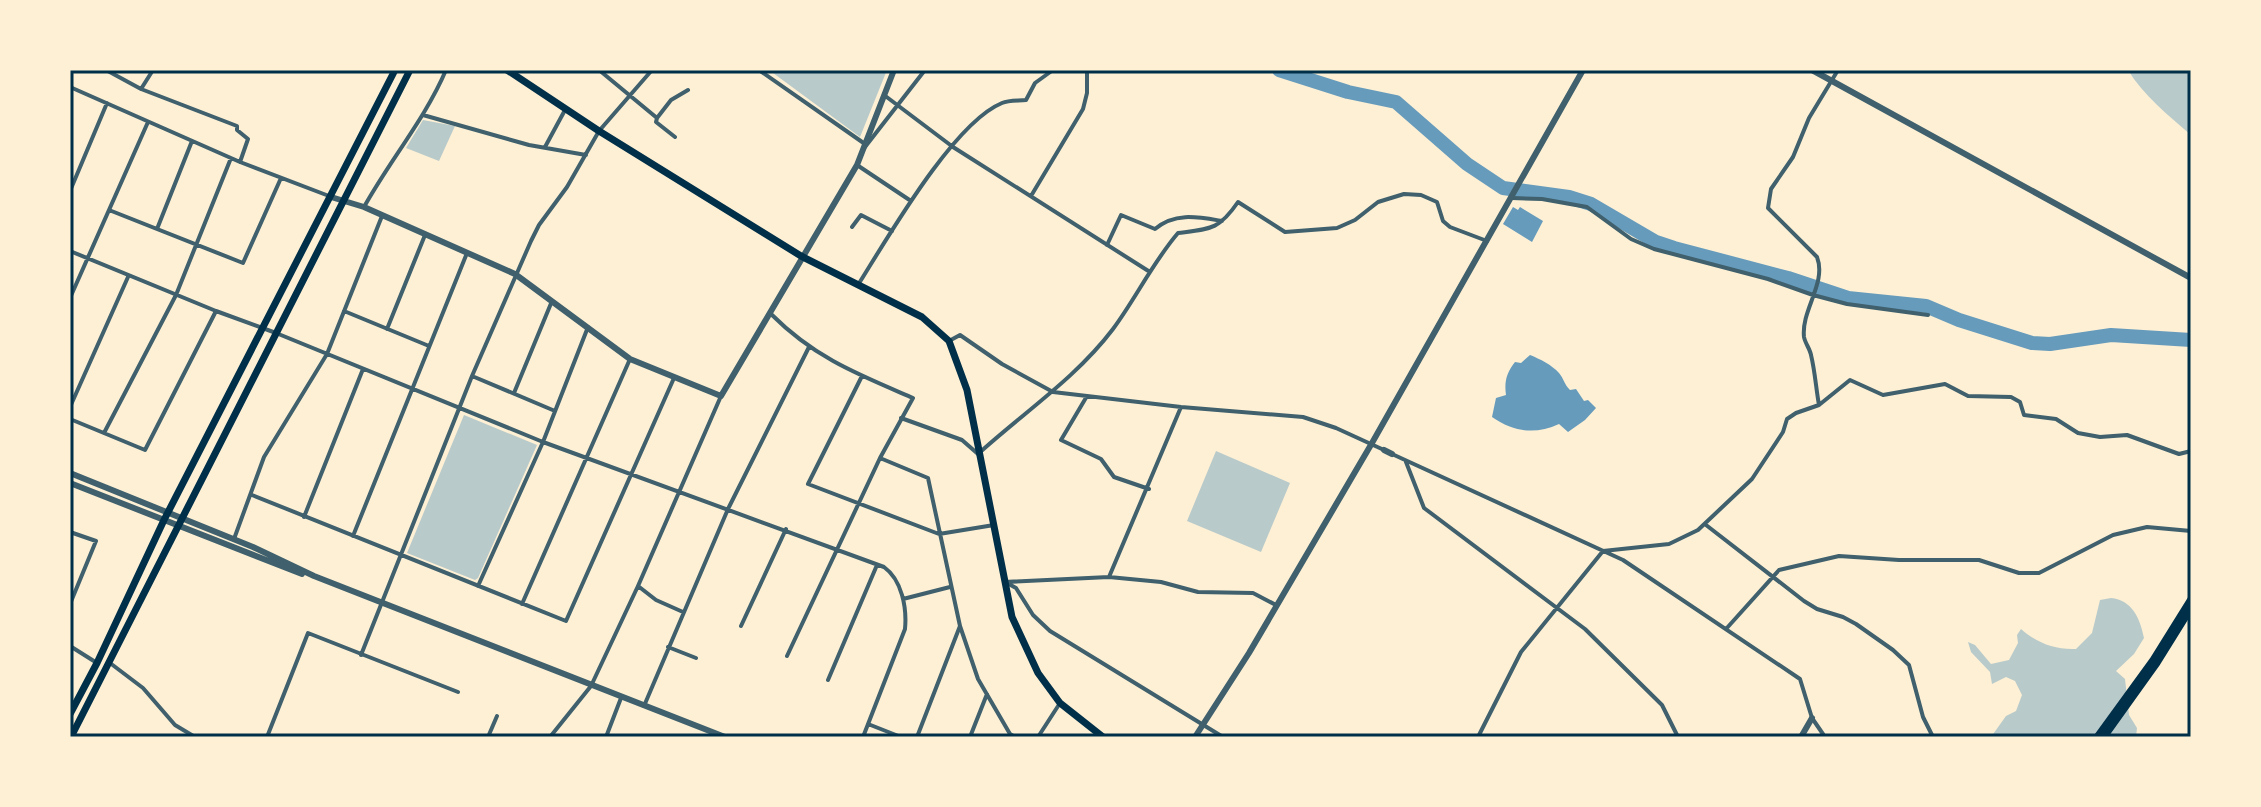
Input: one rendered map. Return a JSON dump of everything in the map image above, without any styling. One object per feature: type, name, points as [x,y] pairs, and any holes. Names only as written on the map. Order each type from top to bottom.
[{"type":"main road","points":[[70,714],[166,516],[395,70]]},
{"type":"main road","points":[[71,737],[410,70]]},
{"type":"main road","points":[[507,70],[801,256],[922,317],[949,341],[967,390],[1012,617],[1038,673],[1060,703],[1103,737]]},
{"type":"main road","points":[[2097,737],[2153,660],[2191,599]]},
{"type":"main road","points":[[2104,737],[2157,663],[2191,608]]},
{"type":"street","points":[[106,70],[141,89],[237,126],[237,130],[248,139],[240,162]]},
{"type":"street","points":[[141,89],[153,70]]},
{"type":"street","points":[[364,207],[423,115],[446,70]]},
{"type":"street","points":[[599,70],[657,118]]},
{"type":"street","points":[[361,655],[472,376],[539,225],[567,187],[599,131],[652,70]]},
{"type":"street","points":[[759,70],[865,144]]},
{"type":"street","points":[[550,737],[591,686],[721,396],[857,165],[894,70]]},
{"type":"street","points":[[862,152],[925,70]]},
{"type":"street","points":[[858,285],[911,201],[970,125],[1002,103],[1026,100],[1035,83],[1053,70]]},
{"type":"street","points":[[1031,196],[1083,109],[1087,70]]},
{"type":"street","points":[[1195,737],[1249,653],[1372,443],[1583,70]]},
{"type":"street","points":[[1812,70],[2191,278]]},
{"type":"street","points":[[1819,405],[1811,353],[1804,337],[1821,272],[1817,257],[1768,208],[1767,202],[1771,189],[1793,157],[1809,118],[1838,70]]},
{"type":"street","points":[[70,87],[240,162],[364,207],[515,274],[630,359],[721,396]]},
{"type":"street","points":[[675,137],[656,122],[657,118],[671,100],[688,90]]},
{"type":"street","points":[[884,95],[953,147],[1150,272]]},
{"type":"street","points":[[70,191],[107,103]]},
{"type":"street","points":[[545,147],[566,109]]},
{"type":"street","points":[[423,115],[529,145],[586,155]]},
{"type":"street","points":[[70,298],[148,122]]},
{"type":"street","points":[[157,229],[192,141]]},
{"type":"street","points":[[104,433],[176,295],[231,158]]},
{"type":"street","points":[[857,165],[911,201]]},
{"type":"street","points":[[109,210],[243,263],[281,178]]},
{"type":"street","points":[[901,418],[962,440],[978,454],[1053,392],[1112,330],[1161,252],[1178,233],[1212,229],[1225,221],[1238,202],[1285,232],[1337,228],[1355,220],[1378,202],[1404,194],[1421,195],[1437,202],[1443,221],[1450,227],[1487,241]]},
{"type":"street","points":[[1511,197],[1587,207],[1631,239],[1654,249],[1847,304],[1928,315]]},
{"type":"street","points":[[234,539],[264,457],[327,354],[382,215]]},
{"type":"street","points":[[852,227],[861,215],[892,231]]},
{"type":"street","points":[[1107,245],[1121,215],[1155,229],[1174,217],[1225,221]]},
{"type":"street","points":[[387,329],[425,234]]},
{"type":"street","points":[[70,251],[543,442],[786,529],[891,572],[903,599],[905,629],[863,737]]},
{"type":"street","points":[[353,536],[467,253]]},
{"type":"street","points":[[70,407],[128,277]]},
{"type":"street","points":[[514,393],[552,301]]},
{"type":"street","points":[[70,419],[145,450],[216,311]]},
{"type":"street","points":[[344,311],[429,346]]},
{"type":"street","points":[[769,313],[793,337],[838,367],[913,398],[880,458],[787,656]]},
{"type":"street","points":[[478,586],[543,442],[588,327]]},
{"type":"street","points":[[949,341],[960,335],[1002,364],[1053,392],[1303,417],[1372,443],[1623,560],[1800,679],[1812,718],[1825,737]]},
{"type":"street","points":[[644,706],[728,509],[809,347]]},
{"type":"street","points":[[522,604],[630,359]]},
{"type":"street","points":[[304,517],[363,369]]},
{"type":"street","points":[[472,376],[555,411]]},
{"type":"street","points":[[862,376],[808,484],[939,534],[994,525]]},
{"type":"street","points":[[252,495],[566,621],[674,378]]},
{"type":"street","points":[[1478,737],[1521,652],[1603,551],[1669,544],[1706,525],[1752,479],[1783,432],[1787,419],[1819,405],[1850,380],[1883,395],[1945,384],[1968,396],[2011,397],[2020,402],[2024,415],[2056,419],[2078,433],[2100,437],[2127,435],[2179,454],[2191,451]]},
{"type":"street","points":[[1087,396],[1061,440],[1101,459],[1114,477],[1149,489]]},
{"type":"street","points":[[1109,577],[1149,489],[1181,407]]},
{"type":"street","points":[[880,458],[928,478],[960,626],[978,679],[1010,734],[1015,737]]},
{"type":"street","points":[[1405,460],[1424,508],[1585,629],[1662,705],[1678,737]]},
{"type":"street","points":[[70,473],[179,522],[725,737]]},
{"type":"street","points":[[70,483],[166,516]]},
{"type":"street","points":[[179,522],[234,539],[314,576]]},
{"type":"street","points":[[1706,525],[1772,578],[1817,609],[1856,624],[1909,665],[1923,717],[1933,737]]},
{"type":"street","points":[[1726,629],[1779,570],[1839,556],[1979,560],[2019,573],[2039,573],[2113,535],[2147,527],[2191,531]]},
{"type":"street","points":[[741,626],[786,529]]},
{"type":"street","points":[[70,532],[96,541],[70,604]]},
{"type":"street","points":[[828,680],[877,565]]},
{"type":"street","points":[[1005,582],[1109,577],[1161,582],[1198,592],[1253,593],[1276,605]]},
{"type":"street","points":[[1005,582],[1016,588],[1033,615],[1050,631],[1223,737]]},
{"type":"street","points":[[638,586],[656,600],[683,612]]},
{"type":"street","points":[[903,599],[950,587]]},
{"type":"street","points":[[917,737],[960,626]]},
{"type":"street","points":[[267,737],[308,633],[458,692]]},
{"type":"street","points":[[70,646],[97,663]]},
{"type":"street","points":[[668,647],[696,658]]},
{"type":"street","points":[[110,663],[143,688],[175,725],[195,737]]},
{"type":"street","points":[[970,737],[987,694]]},
{"type":"street","points":[[606,737],[621,698]]},
{"type":"street","points":[[1038,737],[1060,703]]},
{"type":"street","points":[[488,737],[497,716]]},
{"type":"street","points":[[1801,737],[1812,718]]},
{"type":"street","points":[[868,724],[901,737]]},
{"type":"shaded area","points":[[769,70],[887,70],[860,137]]},
{"type":"shaded area","points":[[2128,70],[2191,70],[2191,135],[2149,97]]},
{"type":"shaded area","points":[[423,120],[455,126],[439,161],[406,148]]},
{"type":"shaded area","points":[[464,415],[537,445],[475,580],[407,553]]},
{"type":"shaded area","points":[[1216,451],[1290,483],[1261,552],[1187,521]]},
{"type":"shaded area","points":[[2111,598],[2130,606],[2144,638],[2134,654],[2116,671],[2125,679],[2129,715],[2137,728],[2136,737],[1991,737],[2006,716],[2016,711],[2022,695],[2015,681],[2006,677],[1992,684],[1990,672],[1971,652],[1968,642],[1975,645],[1991,664],[2009,660],[2021,629],[2047,645],[2076,649],[2092,633],[2100,600]]},
{"type":"water","points":[[1513,207],[1518,210],[1520,207],[1543,221],[1532,242],[1503,224]]},
{"type":"water","points":[[1530,355],[1553,367],[1570,390],[1576,389],[1584,401],[1588,400],[1596,408],[1568,432],[1559,424],[1542,430],[1517,429],[1492,417],[1496,398],[1506,395],[1510,369],[1515,362],[1521,363]]},
{"type":"waterway","points":[[1279,70],[1348,92],[1396,102],[1467,164],[1503,188],[1569,197],[1591,204],[1656,242],[1674,248],[1788,278],[1848,298],[1926,306],[2032,343],[2050,344],[2111,335],[2191,340]]}]
